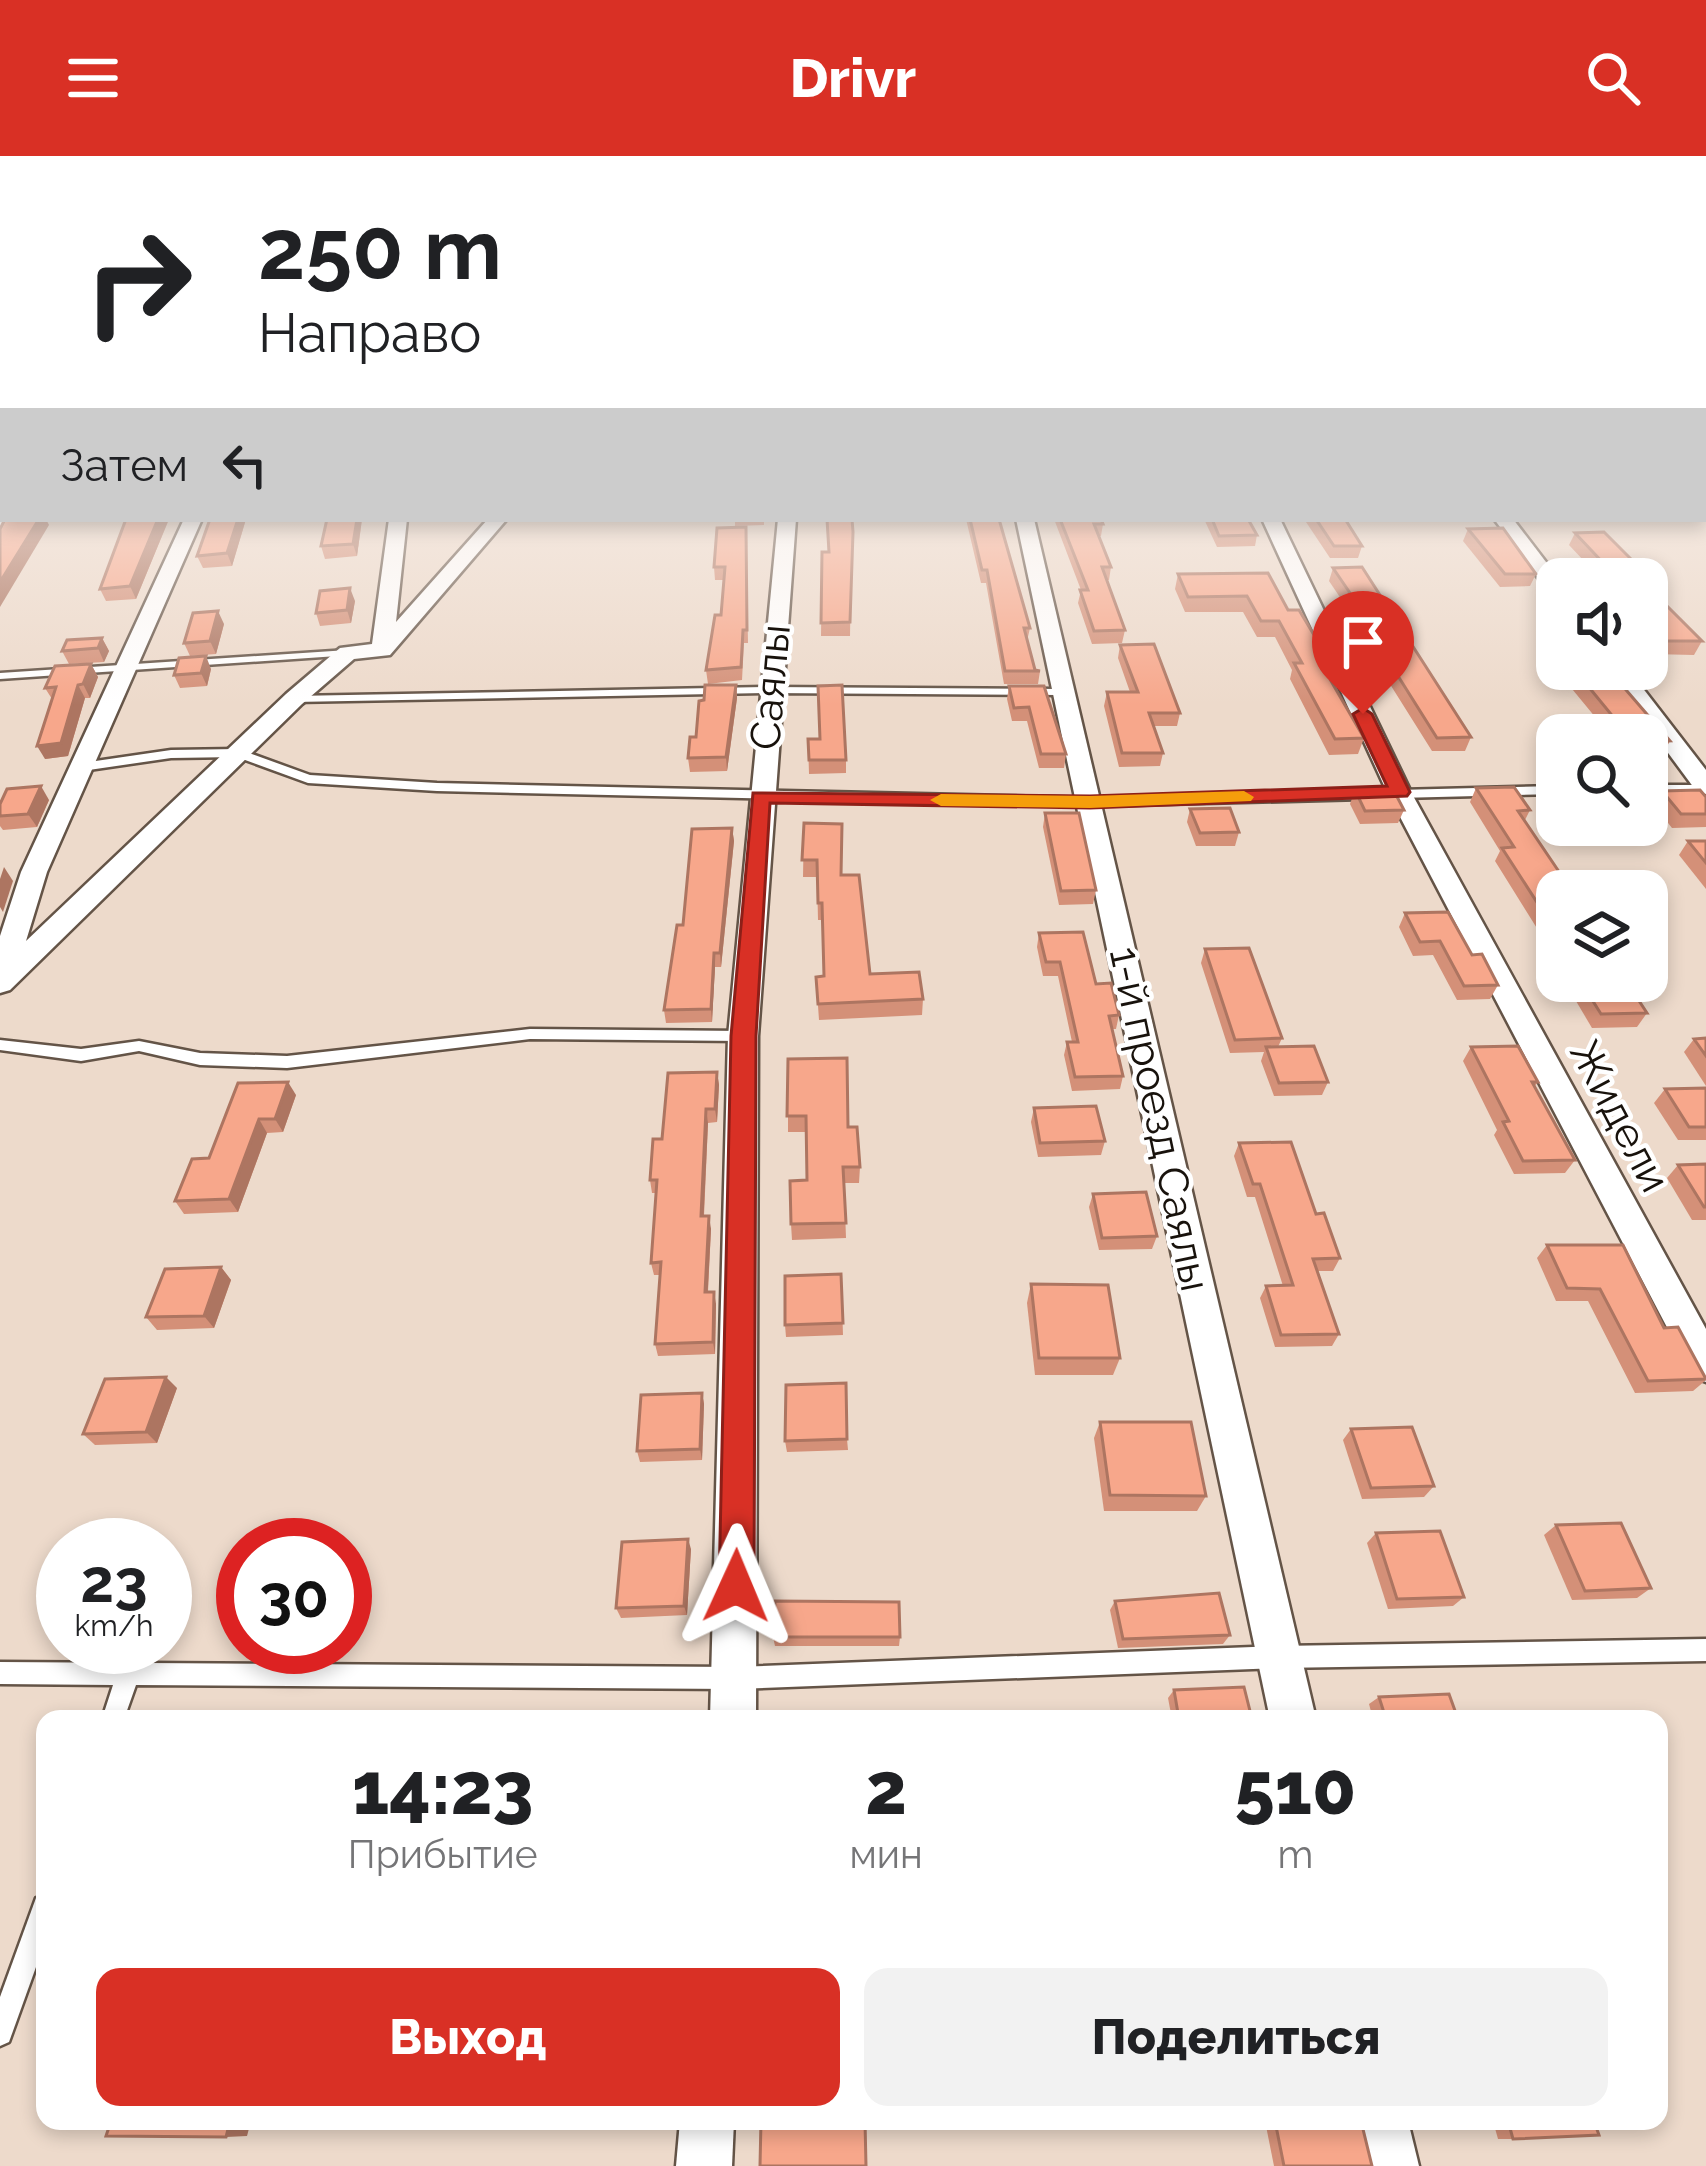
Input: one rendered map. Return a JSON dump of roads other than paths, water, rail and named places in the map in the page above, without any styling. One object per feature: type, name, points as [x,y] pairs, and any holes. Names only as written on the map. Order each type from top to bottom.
[{"type":"street","points":[[0,982],[34,872],[192,522]]},
{"type":"street","points":[[382,650],[398,522]]},
{"type":"street","points":[[0,982],[294,699],[348,653],[382,650],[495,522]]},
{"type":"street","name":"Саялы","points":[[734,1710],[743,1036],[787,522]]},
{"type":"street","name":"1-й проезд Саялы","points":[[1025,522],[1290,1710]]},
{"type":"street","name":"Жидели","points":[[1271,522],[1400,792],[1706,1365]]},
{"type":"street","points":[[1505,522],[1536,562]]},
{"type":"street","points":[[1633,690],[1706,788]]},
{"type":"street","points":[[704,2166],[706,2130]]},
{"type":"street","points":[[1384,2130],[1391,2166]]},
{"type":"lane","points":[[0,676],[348,653]]},
{"type":"lane","points":[[294,699],[770,690],[1062,692]]},
{"type":"lane","points":[[82,767],[171,754],[238,753],[308,779],[760,797],[1090,802],[1536,790]]},
{"type":"lane","points":[[1668,789],[1706,788]]},
{"type":"lane","points":[[0,1045],[81,1055],[139,1046],[200,1059],[287,1062],[530,1034],[743,1036]]},
{"type":"lane","points":[[192,1673],[736,1678],[1279,1657],[1706,1650]]},
{"type":"lane","points":[[0,1673],[36,1673]]},
{"type":"lane","points":[[115,1710],[128,1674]]},
{"type":"lane","points":[[0,2033],[36,1932]]}]
